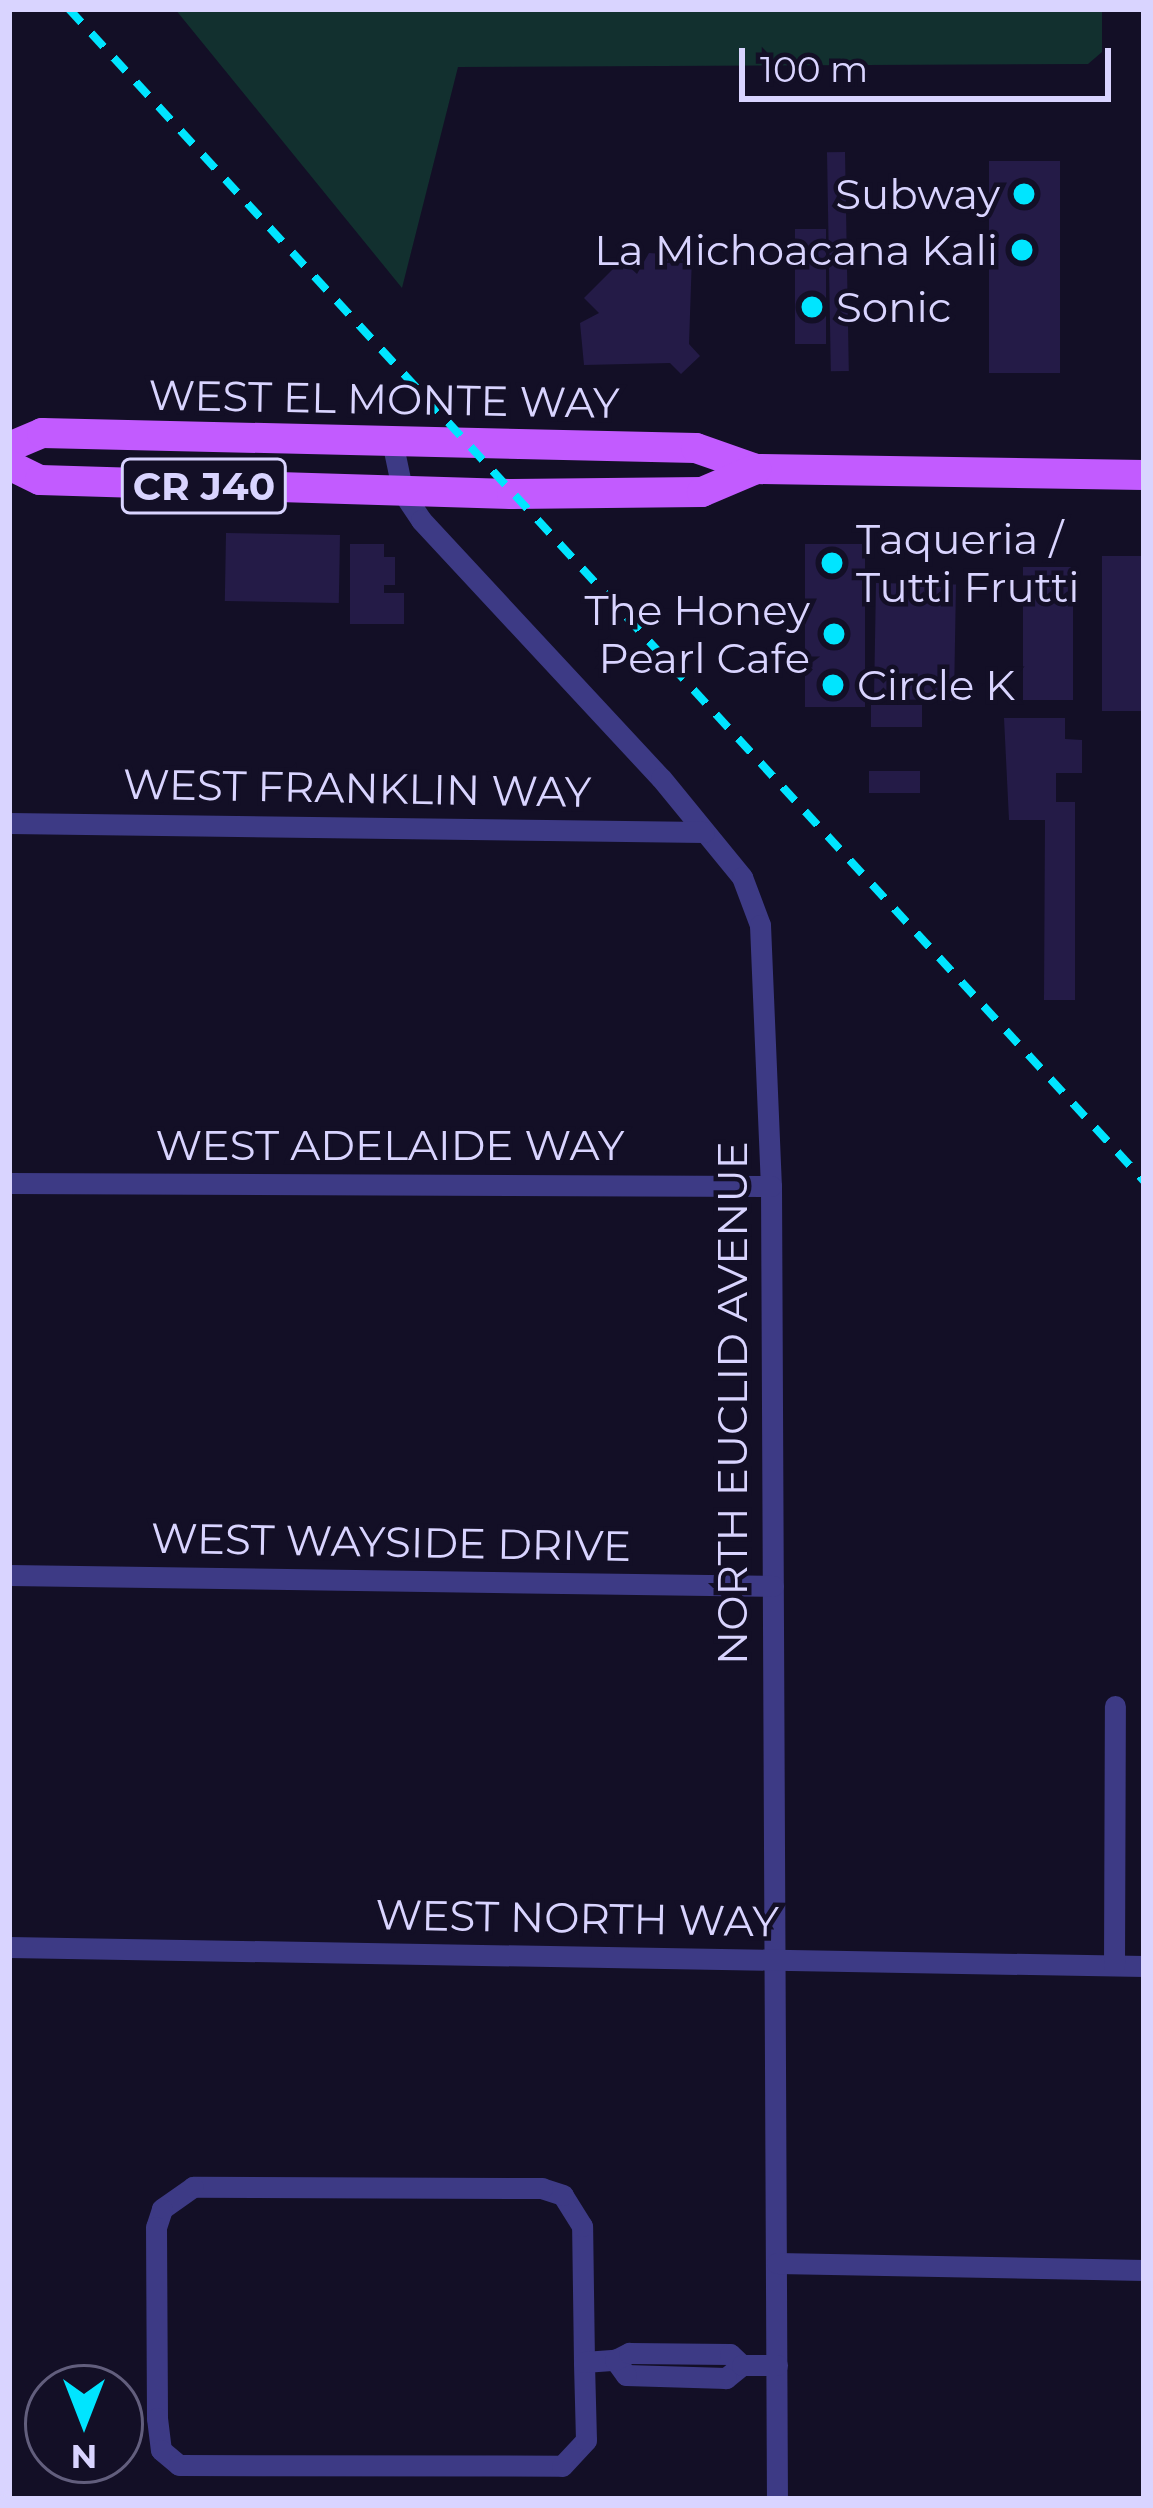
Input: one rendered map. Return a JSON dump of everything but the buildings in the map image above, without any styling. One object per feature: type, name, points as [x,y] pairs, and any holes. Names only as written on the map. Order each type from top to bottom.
[{"type":"main road","name":"WEST EL MONTE WAY","points":[[9,447],[42,433],[392,440],[696,448],[756,470],[1144,475]]},
{"type":"main road","name":"WEST EL MONTE WAY","points":[[9,465],[40,480],[403,493],[702,492],[756,470]]},
{"type":"street","name":"NORTH EUCLID AVENUE","points":[[392,440],[403,493],[742,877],[760,925],[771,1186],[778,2499]]},
{"type":"street","name":"WEST FRANKLIN WAY","points":[[9,823],[704,832]]},
{"type":"street","name":"WEST ADELAIDE WAY","points":[[9,1183],[771,1186]]},
{"type":"street","name":"WEST WAYSIDE DRIVE","points":[[9,1575],[772,1586]]},
{"type":"street","points":[[1114,1965],[1115,1706]]},
{"type":"street","name":"WEST NORTH WAY","points":[[9,1947],[1144,1966]]},
{"type":"street","points":[[193,2187],[542,2188],[563,2195],[582,2226],[584,2362],[586,2440],[562,2466],[179,2465],[161,2450],[157,2418],[156,2227],[162,2209],[193,2187]]},
{"type":"street","points":[[776,2263],[1144,2270]]},
{"type":"street","points":[[584,2362],[614,2360],[629,2353],[730,2354],[742,2365],[777,2365]]},
{"type":"green space","points":[[175,9],[1102,9],[1102,52],[1088,64],[458,67],[402,288]]},
{"type":"railway","points":[[69,9],[1144,1181]]},
{"type":"place","name":"Subway","points":[[1024,194]]},
{"type":"place","name":"La Michoacana Kali","points":[[1022,250]]},
{"type":"place","name":"Sonic","points":[[812,307]]},
{"type":"place","name":"Taqueria / Tutti Frutti","points":[[832,563]]},
{"type":"place","name":"The Honey Pearl Cafe","points":[[834,634]]},
{"type":"place","name":"Circle K","points":[[833,685]]}]
